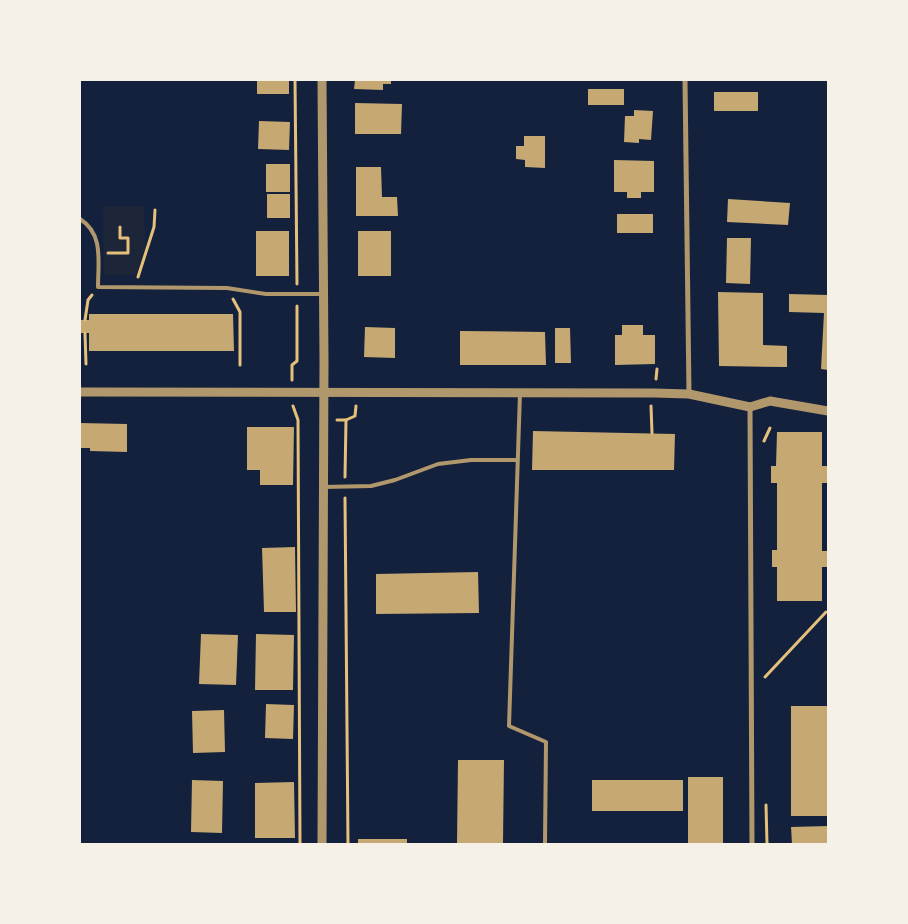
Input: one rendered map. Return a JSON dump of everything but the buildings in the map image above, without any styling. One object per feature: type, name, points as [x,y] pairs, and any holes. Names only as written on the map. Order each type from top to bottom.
[{"type":"street","points":[[322,80],[324,392],[322,844]]},
{"type":"street","points":[[685,80],[689,394]]},
{"type":"street","points":[[80,392],[689,394],[750,407],[770,401],[828,412]]},
{"type":"street","points":[[750,407],[752,844]]},
{"type":"lane","points":[[80,219],[89,224],[98,239],[98,287],[227,288],[266,294],[323,294]]},
{"type":"lane","points":[[520,393],[509,726],[546,742],[545,844]]},
{"type":"lane","points":[[323,487],[371,486],[395,480],[438,464],[471,460],[517,460]]},
{"type":"path","points":[[292,378],[292,365],[297,361],[295,80]]},
{"type":"path","points":[[134,287],[154,227],[155,210]]},
{"type":"path","points":[[98,252],[128,253],[128,238],[120,238],[120,227]]},
{"type":"path","points":[[85,320],[88,300],[98,287]]},
{"type":"path","points":[[227,288],[240,312],[240,365]]},
{"type":"path","points":[[85,333],[86,364]]},
{"type":"path","points":[[656,380],[657,369]]},
{"type":"path","points":[[292,404],[298,420],[300,844]]},
{"type":"path","points":[[337,420],[346,420],[355,416],[356,405]]},
{"type":"path","points":[[651,405],[652,433]]},
{"type":"path","points":[[346,420],[348,844]]},
{"type":"path","points":[[765,677],[826,612]]},
{"type":"shaded area","points":[[103,206],[144,206],[145,248],[136,275],[104,275]]}]
